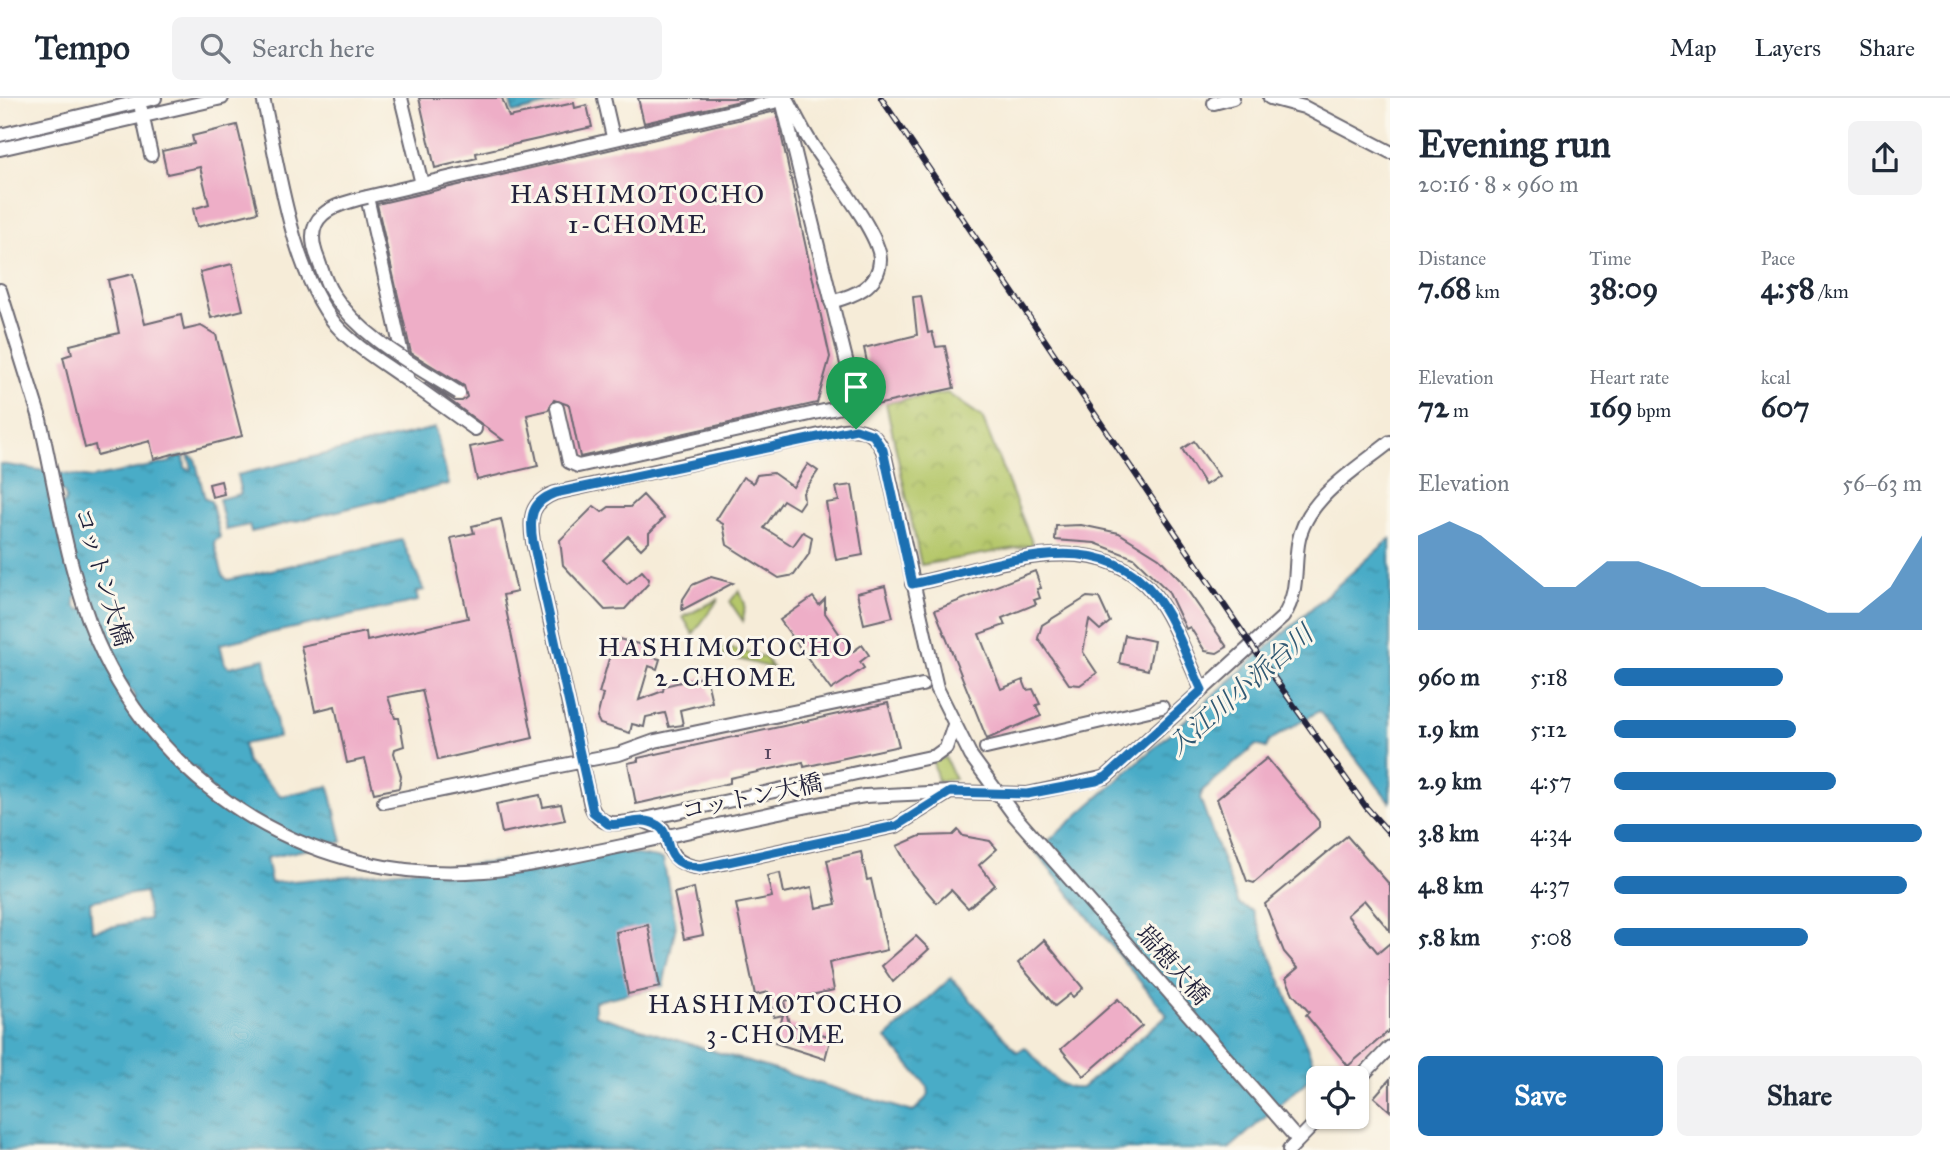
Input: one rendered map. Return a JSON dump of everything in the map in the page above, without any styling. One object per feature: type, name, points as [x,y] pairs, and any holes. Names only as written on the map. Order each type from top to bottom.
[{"type":"street","points":[[0,135],[155,98]]},
{"type":"street","points":[[0,149],[222,98]]},
{"type":"street","points":[[263,98],[296,238],[305,270],[319,301],[338,327],[475,429]]},
{"type":"street","points":[[401,98],[422,184]]},
{"type":"street","points":[[604,98],[613,137]]},
{"type":"street","points":[[1214,103],[1233,98]]},
{"type":"street","points":[[1270,98],[1304,107],[1390,152]]},
{"type":"street","points":[[459,393],[383,344],[354,320],[331,293],[314,250],[314,230],[320,215],[335,205],[367,197],[613,137],[787,99],[811,143],[876,240],[880,260],[875,277],[863,291],[831,302]]},
{"type":"street","points":[[139,100],[151,155]]},
{"type":"street","points":[[556,408],[569,462],[578,466],[846,406],[852,384],[782,100]]},
{"type":"street","points":[[367,197],[408,381]]},
{"type":"street","name":"コットン大橋","points":[[0,290],[39,415],[83,602],[96,638],[126,697],[165,747],[194,776],[243,812],[280,834],[339,857],[380,868],[439,873],[485,871],[535,864],[865,796],[1040,792],[1096,781],[1118,766],[1258,641],[1287,610],[1296,588],[1301,533],[1307,517],[1321,498],[1390,442]]},
{"type":"street","name":"瑞穂大橋","points":[[640,820],[608,824],[597,817],[591,806],[533,542],[531,520],[539,501],[555,493],[843,430],[861,429],[876,438],[883,450],[937,688],[954,725],[996,794],[1298,1140]]},
{"type":"street","points":[[912,584],[1059,552],[1103,558],[1130,572],[1157,597],[1202,690]]},
{"type":"street","points":[[592,759],[619,754],[655,741],[922,685]]},
{"type":"street","points":[[985,748],[1162,707]]},
{"type":"street","points":[[640,820],[935,756],[946,748],[954,725]]},
{"type":"street","points":[[384,802],[574,762]]},
{"type":"street","points":[[640,820],[651,822],[663,830],[667,848],[675,859],[685,866],[700,868],[896,826],[950,792]]},
{"type":"street","points":[[663,830],[679,811]]},
{"type":"street","points":[[1369,1069],[1390,1047]]},
{"type":"street","points":[[1289,1150],[1309,1129]]},
{"type":"green space","points":[[947,393],[982,417],[1033,545],[921,565],[886,403]]},
{"type":"green space","points":[[739,590],[745,604],[743,621],[730,602]]},
{"type":"green space","points":[[719,599],[693,634],[683,617]]},
{"type":"green space","points":[[729,648],[765,657],[772,668],[704,650]]},
{"type":"green space","points":[[945,757],[955,779],[938,781],[933,762]]},
{"type":"water","points":[[509,98],[576,98],[513,113]]},
{"type":"water","points":[[435,428],[449,484],[251,532],[249,525],[226,530],[219,499],[241,494],[237,475]]},
{"type":"water","name":"入江川小派台川","points":[[188,455],[195,459],[205,499],[211,501],[220,537],[214,542],[223,576],[228,580],[402,540],[424,590],[416,592],[418,601],[220,644],[225,664],[229,667],[265,659],[279,737],[243,744],[247,763],[281,796],[329,786],[342,842],[266,858],[271,883],[615,851],[663,859],[676,926],[663,986],[595,1001],[595,1015],[913,1112],[929,1095],[928,1087],[886,1038],[951,978],[1017,1052],[1025,1047],[1050,1075],[1065,1086],[1073,1088],[1082,1088],[1167,1015],[1036,852],[1390,539],[1390,802],[1319,711],[1269,741],[1266,748],[1256,745],[1203,790],[1200,798],[1238,904],[1253,911],[1315,1066],[1306,1066],[1306,1082],[1229,1149],[0,1150],[0,464],[91,478],[171,462],[171,459],[184,456],[185,468],[192,468]],"holes":[[[57,489],[64,492],[66,499],[64,504],[56,507],[48,498],[51,491]],[[84,593],[90,595],[91,607],[79,610],[75,605],[75,597]],[[127,688],[133,691],[135,698],[126,706],[117,697]],[[194,767],[201,773],[193,785],[185,778],[185,773]],[[145,892],[149,919],[92,931],[90,901]]]},
{"type":"building","points":[[419,98],[502,98],[509,117],[574,103],[575,108],[587,105],[592,127],[476,153],[477,158],[435,168]]},
{"type":"building","points":[[638,98],[753,98],[644,123]]},
{"type":"building","points":[[776,111],[830,357],[817,403],[580,457],[569,405],[554,400],[548,410],[527,415],[538,466],[477,480],[470,447],[503,440],[425,382],[455,401],[462,401],[467,397],[464,386],[411,353],[377,204]]},
{"type":"building","points":[[237,125],[258,212],[197,227],[193,209],[209,204],[200,167],[167,174],[162,151],[194,144],[192,136]]},
{"type":"building","points":[[232,264],[243,310],[211,318],[200,272]]},
{"type":"building","points":[[133,274],[145,324],[181,315],[184,330],[201,326],[216,335],[242,436],[154,459],[150,441],[97,455],[95,445],[85,448],[63,357],[72,354],[70,345],[119,333],[108,280]]},
{"type":"building","points":[[921,296],[928,333],[932,332],[936,347],[945,346],[954,388],[876,405],[864,348],[917,335],[913,297]]},
{"type":"building","points":[[1194,441],[1219,476],[1205,485],[1182,449]]},
{"type":"building","points":[[808,464],[818,471],[803,493],[804,500],[798,509],[783,500],[764,528],[793,546],[803,532],[812,537],[809,554],[794,575],[779,578],[727,545],[723,524],[716,520],[743,477],[753,483],[757,475],[773,473],[793,487]]},
{"type":"building","points":[[221,481],[224,494],[212,497],[209,484]]},
{"type":"building","points":[[852,485],[863,555],[836,560],[826,503],[839,501],[836,487]]},
{"type":"building","points":[[643,495],[664,518],[649,533],[649,541],[641,549],[628,536],[603,560],[627,584],[642,571],[649,579],[648,584],[625,609],[605,610],[563,565],[560,540],[594,506],[602,512],[609,507],[630,507]]},
{"type":"building","points":[[501,519],[517,592],[503,595],[533,738],[438,760],[422,690],[388,697],[395,718],[399,718],[404,746],[395,749],[394,753],[401,776],[399,788],[374,793],[365,759],[347,763],[335,706],[315,711],[301,646],[366,632],[367,641],[468,618],[451,538],[474,533],[472,526]]},
{"type":"building","points":[[1081,525],[1119,533],[1159,558],[1181,581],[1227,647],[1217,653],[1205,651],[1190,627],[1186,629],[1168,591],[1134,558],[1095,543],[1055,540],[1056,526]]},
{"type":"building","points":[[1035,571],[1041,588],[1037,589],[1040,598],[1034,600],[1036,604],[1002,618],[1005,625],[979,634],[1001,689],[1023,680],[1027,690],[1033,689],[1040,704],[1036,705],[1041,716],[987,739],[935,610]]},
{"type":"building","points":[[711,577],[733,583],[682,610],[683,599],[692,585]]},
{"type":"building","points":[[885,586],[893,617],[864,624],[857,593]]},
{"type":"building","points":[[813,597],[819,605],[825,599],[825,613],[852,652],[862,645],[869,655],[860,662],[864,668],[831,690],[780,620]]},
{"type":"building","points":[[1087,597],[1099,598],[1110,622],[1100,630],[1089,620],[1083,652],[1097,673],[1080,685],[1069,684],[1038,638],[1042,625]]},
{"type":"building","points":[[1125,635],[1154,641],[1148,670],[1119,663]]},
{"type":"building","points":[[615,638],[654,648],[651,657],[660,659],[657,669],[649,666],[639,700],[663,691],[664,686],[706,676],[712,702],[680,710],[683,725],[669,727],[665,713],[646,717],[644,727],[632,724],[630,733],[600,724],[597,718],[603,694],[599,693]]},
{"type":"building","points":[[888,703],[899,746],[804,767],[803,762],[730,778],[730,783],[636,804],[628,763],[638,761],[638,758]]},
{"type":"building","points":[[1267,758],[1319,821],[1319,827],[1254,883],[1247,881],[1217,799]]},
{"type":"building","points":[[540,795],[543,807],[561,804],[565,820],[502,833],[496,804]]},
{"type":"building","points":[[958,830],[963,836],[990,841],[997,849],[979,865],[995,885],[968,908],[951,890],[937,903],[913,875],[897,846],[920,836],[953,835]]},
{"type":"building","points":[[1347,836],[1390,885],[1390,931],[1364,900],[1347,915],[1378,953],[1390,943],[1390,1030],[1348,1066],[1306,1015],[1309,1012],[1293,994],[1286,978],[1298,968],[1284,952],[1265,904]]},
{"type":"building","points":[[861,852],[867,880],[871,879],[887,950],[829,963],[834,990],[784,1001],[789,1024],[831,1037],[825,1059],[775,1043],[783,1015],[774,1017],[768,992],[755,995],[736,904],[772,897],[767,876],[780,873],[784,893],[812,887],[816,908],[836,904],[827,860]]},
{"type":"building","points":[[694,888],[703,935],[684,939],[674,893]]},
{"type":"building","points":[[648,925],[660,987],[628,994],[616,932]]},
{"type":"building","points":[[916,936],[929,949],[893,982],[882,966]]},
{"type":"building","points":[[1044,940],[1083,988],[1073,997],[1070,994],[1055,1006],[1018,963]]},
{"type":"building","points":[[1118,999],[1142,1026],[1084,1076],[1061,1049]]},
{"type":"building","points":[[1390,1079],[1390,1111],[1374,1097]]},
{"type":"railway","points":[[881,98],[1256,652],[1366,807],[1390,834]]},
{"type":"district","name":"HASHIMOTOCHO 1-CHOME","points":[[638,209]]},
{"type":"district","name":"HASHIMOTOCHO 2-CHOME","points":[[726,662]]},
{"type":"district","name":"HASHIMOTOCHO 3-CHOME","points":[[776,1018]]},
{"type":"route","points":[[856,429],[866,430],[873,435],[883,450],[912,584],[1059,552],[1103,558],[1130,572],[1157,597],[1202,690],[1106,777],[1096,781],[1027,794],[950,792],[896,826],[700,868],[685,866],[675,859],[667,848],[663,830],[658,825],[640,820],[608,824],[593,812],[533,542],[531,520],[534,507],[542,499],[555,493],[856,429]]}]
